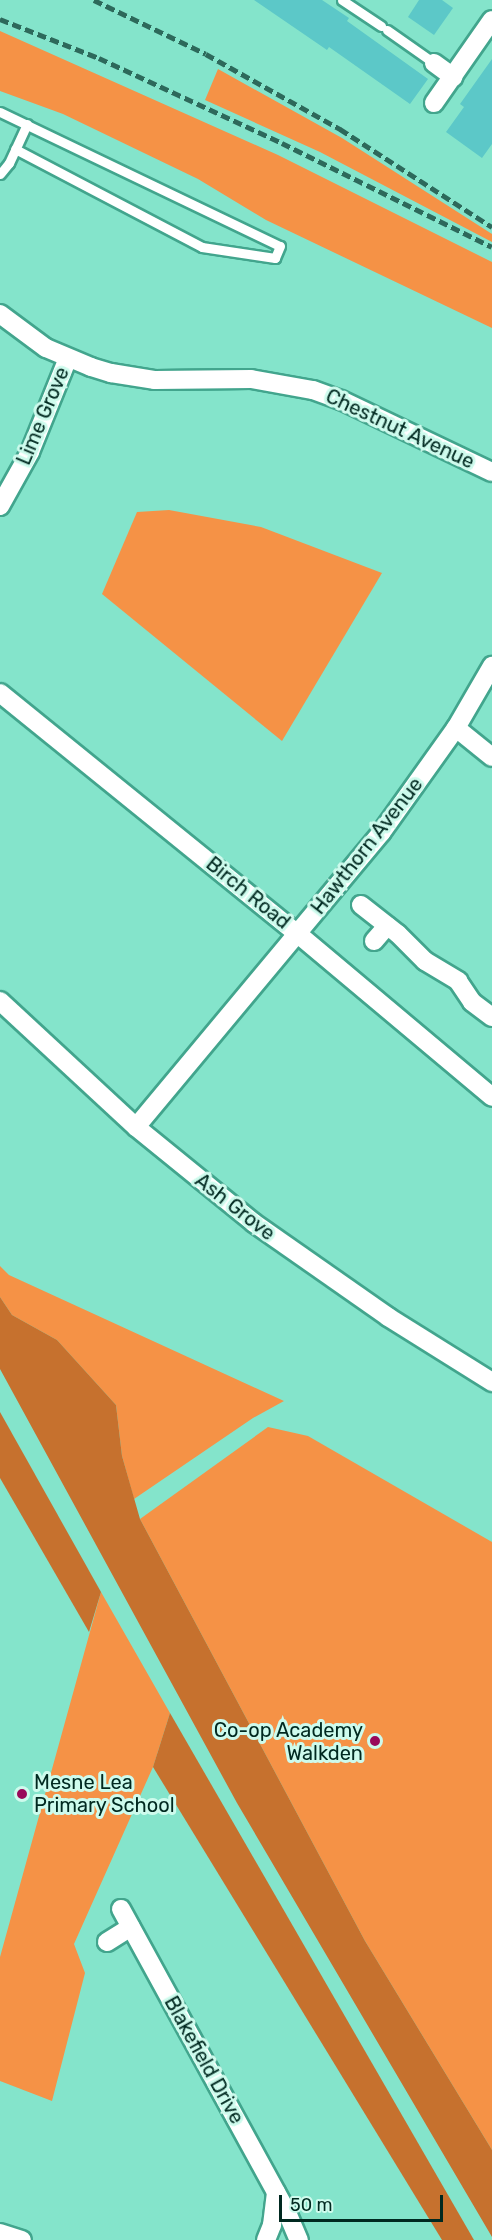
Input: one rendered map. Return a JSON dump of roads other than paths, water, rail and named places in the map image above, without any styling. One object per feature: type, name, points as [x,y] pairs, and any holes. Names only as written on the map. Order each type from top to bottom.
[{"type":"street","points":[[434,103],[492,20]]},
{"type":"street","points":[[434,63],[453,76]]},
{"type":"street","name":"Chestnut Avenue","points":[[0,314],[27,335],[68,358],[111,373],[155,380],[251,379],[313,390],[341,400],[492,472]]},
{"type":"street","name":"Lime Grove","points":[[0,506],[30,452],[68,358]]},
{"type":"street","name":"Hawthorn Avenue","points":[[136,1127],[381,833],[456,728],[492,666]]},
{"type":"street","name":"Birch Road","points":[[0,693],[298,934],[492,1097]]},
{"type":"street","points":[[456,728],[492,757]]},
{"type":"street","points":[[361,905],[425,961],[458,981],[472,1002],[492,1017]]},
{"type":"street","points":[[374,941],[387,926]]},
{"type":"street","name":"Ash Grove","points":[[0,1001],[136,1127],[254,1223],[313,1267],[434,1348],[492,1382]]},
{"type":"street","name":"Blakefield Drive","points":[[121,1909],[276,2192],[299,2240]]},
{"type":"street","points":[[107,1942],[131,1927]]},
{"type":"street","points":[[266,2240],[272,2225],[276,2192]]},
{"type":"street","points":[[0,2233],[22,2240]]},
{"type":"lane","points":[[342,0],[434,63]]},
{"type":"lane","points":[[0,112],[280,246],[275,258],[202,247],[15,149]]},
{"type":"lane","points":[[0,174],[27,124]]},
{"type":"railway","points":[[94,0],[206,54],[340,129],[492,227]]},
{"type":"railway","points":[[0,19],[99,58],[282,143],[492,247]]},
{"type":"place","name":"Co-op Academy Walkden","points":[[375,1741]]},
{"type":"place","name":"Mesne Lea Primary School","points":[[22,1794]]}]
